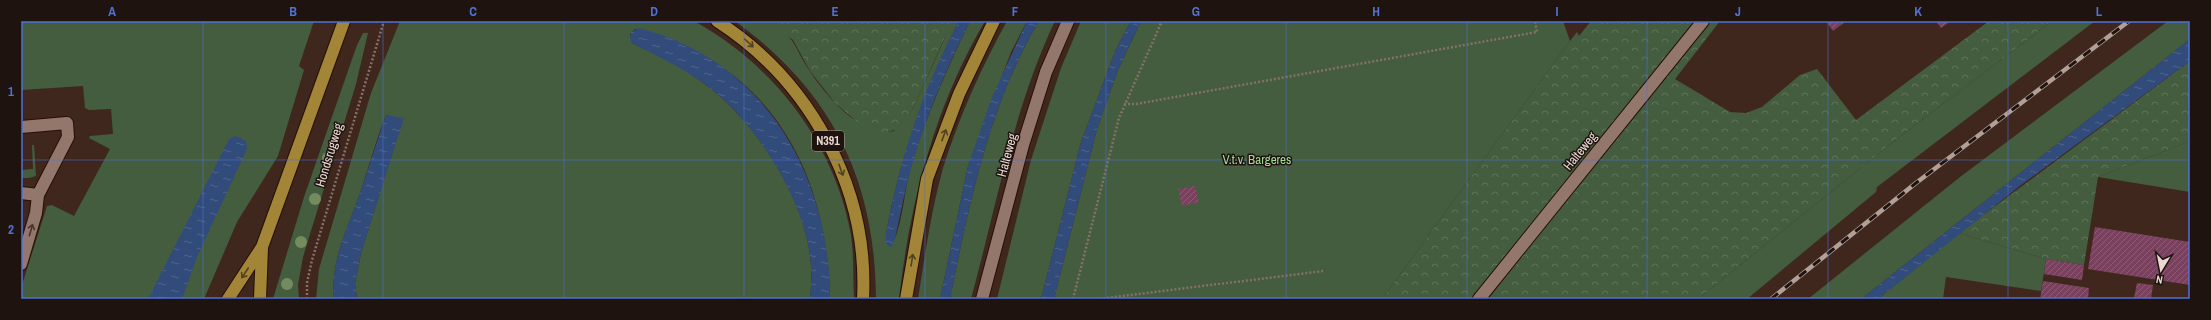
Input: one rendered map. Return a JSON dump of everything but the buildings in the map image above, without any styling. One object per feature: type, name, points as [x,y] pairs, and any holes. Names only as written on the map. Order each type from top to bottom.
[{"type":"main road","points":[[228,299],[262,247],[344,21]]},
{"type":"main road","name":"N391","points":[[717,21],[741,37],[770,62],[796,93],[833,149],[852,200],[864,271],[863,299]]},
{"type":"main road","points":[[906,299],[927,179],[959,94],[994,21]]},
{"type":"main road","points":[[260,299],[262,247]]},
{"type":"street","name":"Halteweg","points":[[982,299],[1023,145],[1046,72],[1068,21]]},
{"type":"street","name":"Halteweg","points":[[1479,299],[1703,21]]},
{"type":"street","points":[[21,127],[66,123],[68,137],[38,195],[36,214],[21,264]]},
{"type":"street","points":[[21,192],[38,195]]},
{"type":"path","name":"Hondsrugweg","points":[[307,299],[307,283],[312,260],[384,21]]},
{"type":"path","points":[[1073,299],[1119,118],[1162,21]]},
{"type":"path","points":[[1124,104],[1136,104],[1537,32],[1535,21]]},
{"type":"path","points":[[1099,299],[1323,271]]},
{"type":"green space","points":[[765,20],[781,28],[790,38],[820,86],[842,110],[854,120],[867,127],[880,131],[894,131],[913,109],[951,24],[954,21],[959,21],[924,99],[906,150],[886,234],[886,243],[893,243],[902,214],[909,173],[938,91],[970,21],[985,21],[967,53],[952,87],[927,156],[910,227],[899,299],[876,299],[874,256],[867,215],[857,177],[842,142],[822,109],[798,78],[769,48],[735,21]]},
{"type":"green space","points":[[21,21],[314,21],[299,66],[304,70],[278,156],[237,222],[204,299],[21,299],[21,288],[47,206],[52,205],[74,216],[110,149],[89,138],[90,136],[113,134],[111,109],[89,110],[85,108],[83,86],[21,90]]},
{"type":"green space","points":[[400,21],[694,21],[723,39],[750,60],[775,84],[796,110],[815,139],[831,169],[843,201],[852,243],[854,299],[830,299],[828,262],[822,226],[813,192],[800,159],[782,129],[761,101],[734,76],[703,55],[670,39],[635,29],[630,34],[632,43],[672,63],[710,88],[746,123],[762,144],[790,192],[801,217],[808,242],[811,266],[810,299],[357,299],[355,284],[361,253],[403,119],[386,115],[337,258],[333,285],[334,299],[316,299],[319,269],[371,93]]},
{"type":"green space","points":[[769,21],[954,21],[943,41],[913,109],[898,129],[883,133],[862,126],[835,103],[810,71],[793,40]]},
{"type":"green space","points":[[1007,21],[1027,21],[1011,52],[968,166],[940,299],[918,299],[932,217],[943,168],[971,93]]},
{"type":"green space","points":[[1039,21],[1055,21],[1028,88],[1017,122],[971,299],[950,299],[973,192],[994,121],[1022,53]]},
{"type":"green space","points":[[1081,21],[1131,21],[1116,49],[1081,142],[1041,299],[997,299],[1031,160],[1061,68]]},
{"type":"green space","name":"V.t.v. Bargeres","points":[[1141,21],[1563,21],[1570,41],[1382,299],[1054,299],[1097,129],[1118,70]]},
{"type":"green space","points":[[1591,21],[1696,21],[1472,299],[1382,299],[1570,41],[1577,32],[1579,36]]},
{"type":"green space","points":[[1709,21],[1720,21],[1675,79],[1730,112],[1746,113],[1762,107],[1800,75],[1817,69],[1856,120],[1989,21],[2052,21],[1889,145],[1698,299],[1488,299],[1668,69]]},
{"type":"green space","points":[[2052,21],[2095,21],[1877,187],[1876,192],[1747,299],[1698,299],[1889,145]]},
{"type":"green space","points":[[2168,21],[2190,21],[2190,39],[1861,299],[1808,299],[1960,177]]},
{"type":"green space","points":[[363,33],[368,33],[356,84],[303,257],[298,285],[299,299],[273,299],[304,197],[357,45]]},
{"type":"green space","points":[[2190,61],[2190,141],[2098,177],[2084,265],[2046,259],[1959,233]]},
{"type":"green space","points":[[2190,141],[2190,192],[2098,177]]},
{"type":"green space","points":[[32,145],[34,145],[36,176],[21,178],[21,170],[33,169]]},
{"type":"green space","points":[[1959,233],[2046,259],[2041,291],[1946,277],[1943,299],[1878,299]]},
{"type":"water","points":[[959,21],[970,21],[930,110],[909,174],[895,239],[891,247],[886,243],[886,234],[898,178],[914,124],[934,72]]},
{"type":"water","points":[[1027,21],[1039,21],[1022,53],[994,121],[973,192],[950,299],[940,299],[968,166],[992,97]]},
{"type":"water","points":[[1131,21],[1141,21],[1118,70],[1097,129],[1054,299],[1041,299],[1081,142],[1116,49]]},
{"type":"water","points":[[639,28],[683,44],[722,66],[754,95],[781,129],[803,167],[818,209],[827,253],[830,299],[810,299],[811,266],[808,242],[801,218],[777,168],[762,144],[746,123],[728,104],[701,81],[682,69],[632,43],[630,37],[631,32]]},
{"type":"water","points":[[2190,39],[2190,61],[2021,185],[1878,299],[1861,299]]},
{"type":"water","points":[[386,115],[404,118],[361,253],[355,284],[357,299],[334,299],[333,285],[337,258]]},
{"type":"water","points":[[236,136],[246,141],[247,149],[197,257],[182,299],[148,299],[228,141],[230,138]]},
{"type":"railway","points":[[1771,299],[1916,183],[2129,21]]}]
